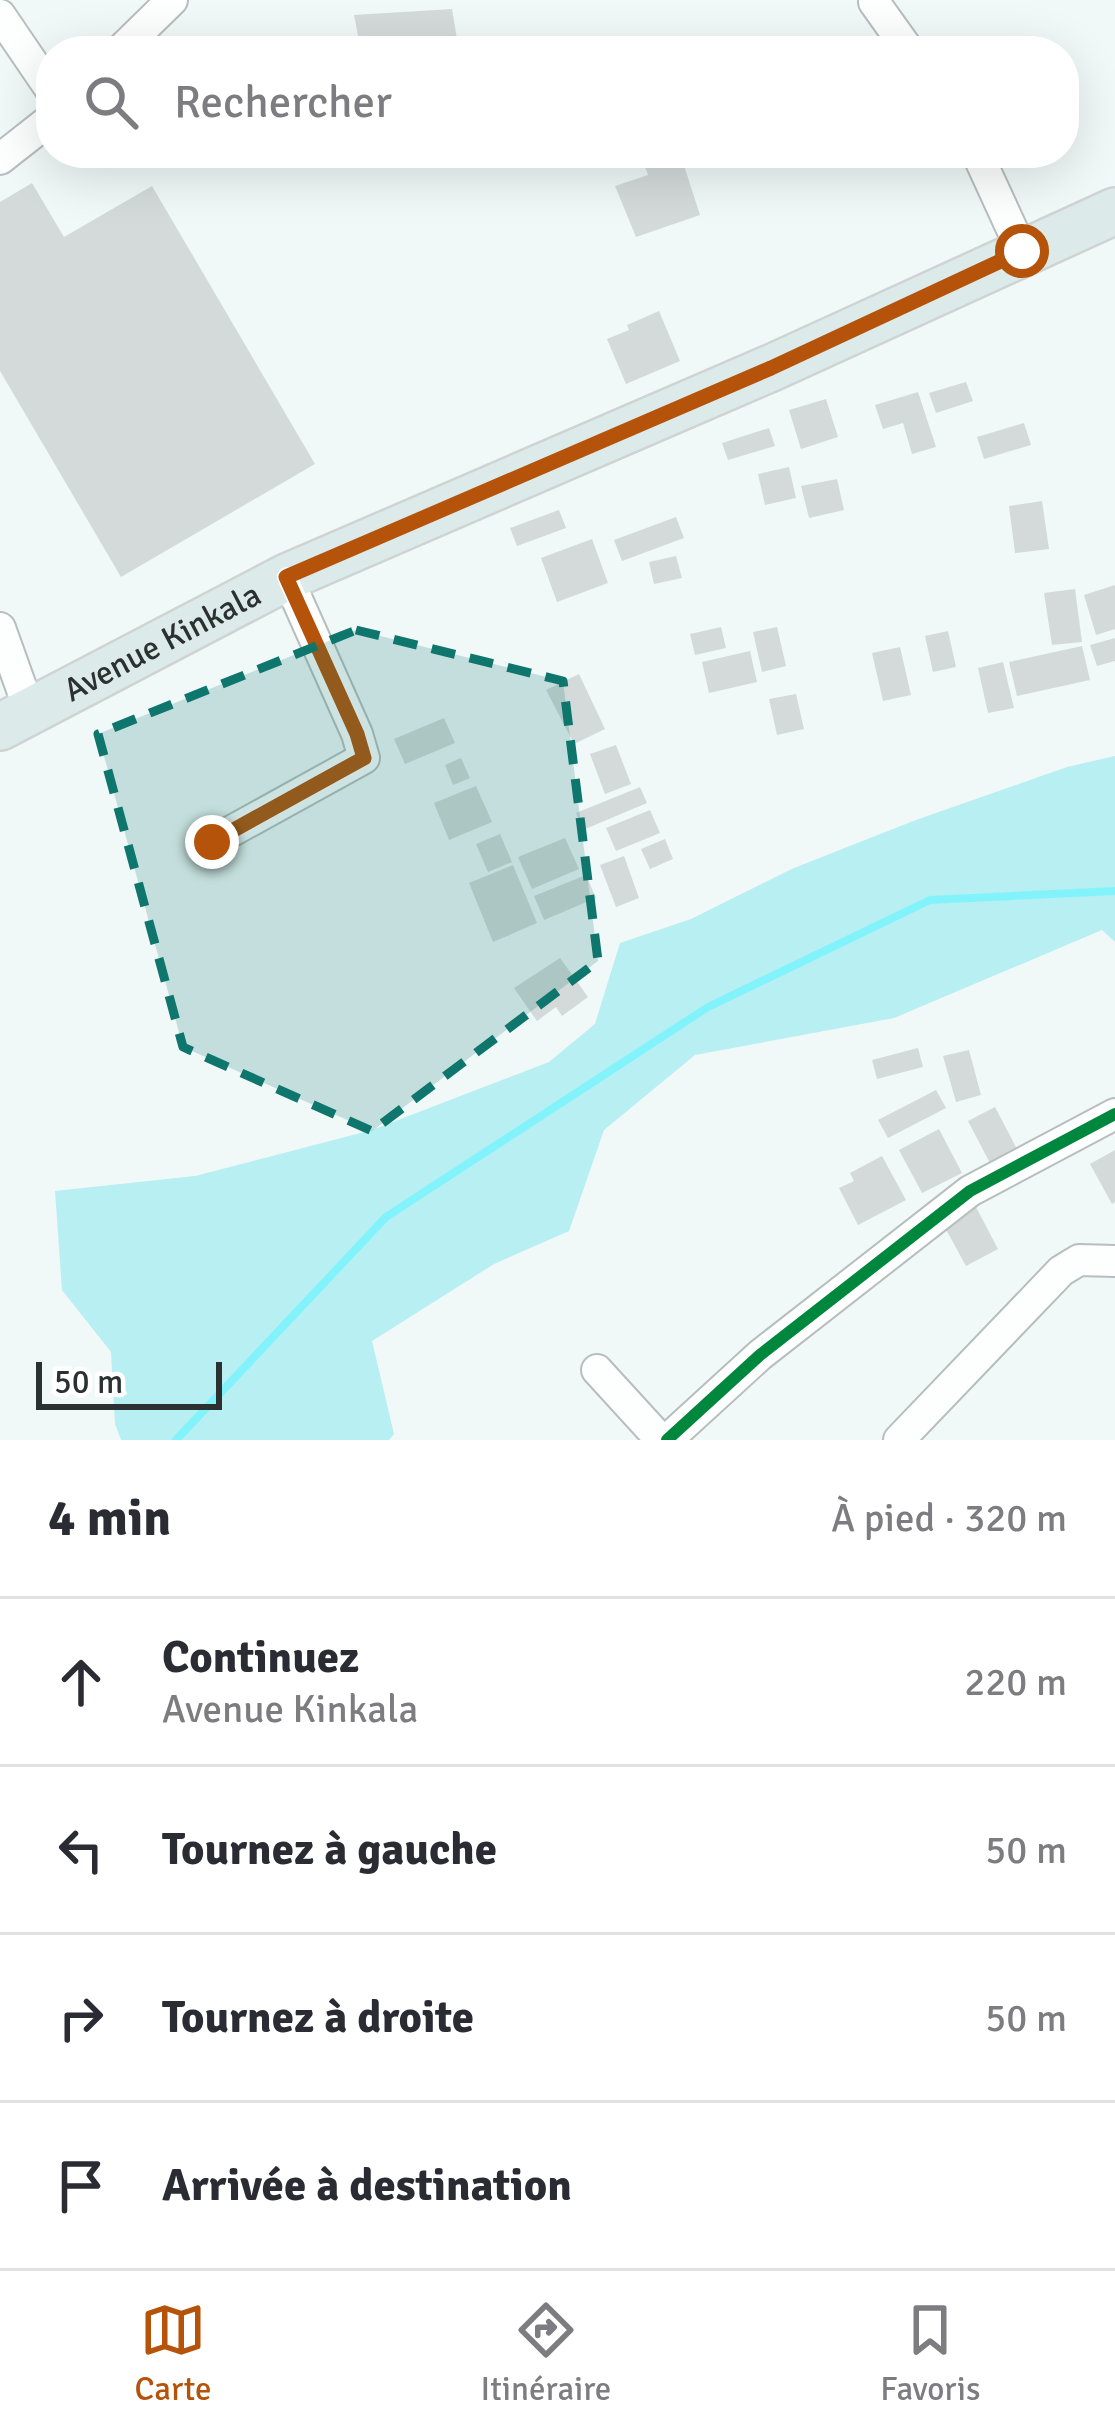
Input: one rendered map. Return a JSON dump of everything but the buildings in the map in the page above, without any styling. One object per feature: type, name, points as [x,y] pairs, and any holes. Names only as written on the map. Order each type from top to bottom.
[{"type":"main road","name":"Avenue Kinkala","points":[[15,718],[286,577],[771,368],[1115,211]]},
{"type":"street","points":[[135,36],[172,0]]},
{"type":"street","points":[[874,2],[898,36]]},
{"type":"street","points":[[0,15],[36,67]]},
{"type":"street","points":[[0,159],[36,131]]},
{"type":"street","points":[[984,168],[1022,251]]},
{"type":"street","points":[[212,842],[364,758],[286,577]]},
{"type":"street","points":[[0,628],[15,718]]},
{"type":"street","points":[[597,1370],[664,1440],[760,1355],[970,1191],[1115,1114]]},
{"type":"street","points":[[899,1440],[1060,1271],[1079,1261],[1115,1261]]},
{"type":"highlighted area","points":[[356,630],[563,681],[598,961],[372,1131],[183,1047],[98,734]]},
{"type":"shaded area","points":[[1115,756],[1115,942],[1102,930],[894,1018],[695,1055],[604,1130],[569,1231],[494,1264],[372,1341],[394,1434],[389,1440],[121,1440],[115,1424],[111,1352],[62,1290],[55,1191],[195,1176],[372,1130],[549,1062],[595,1024],[620,943],[691,919],[794,868],[916,820],[1067,767]]},
{"type":"waterway","points":[[176,1440],[386,1217],[708,1007],[930,900],[1115,891]]},
{"type":"cycle path","points":[[212,842],[364,758],[287,577]]},
{"type":"cycle path","points":[[667,1440],[760,1355],[970,1191],[1115,1114]]},
{"type":"route","points":[[212,842],[364,758],[286,577],[771,368],[1022,251]]}]
